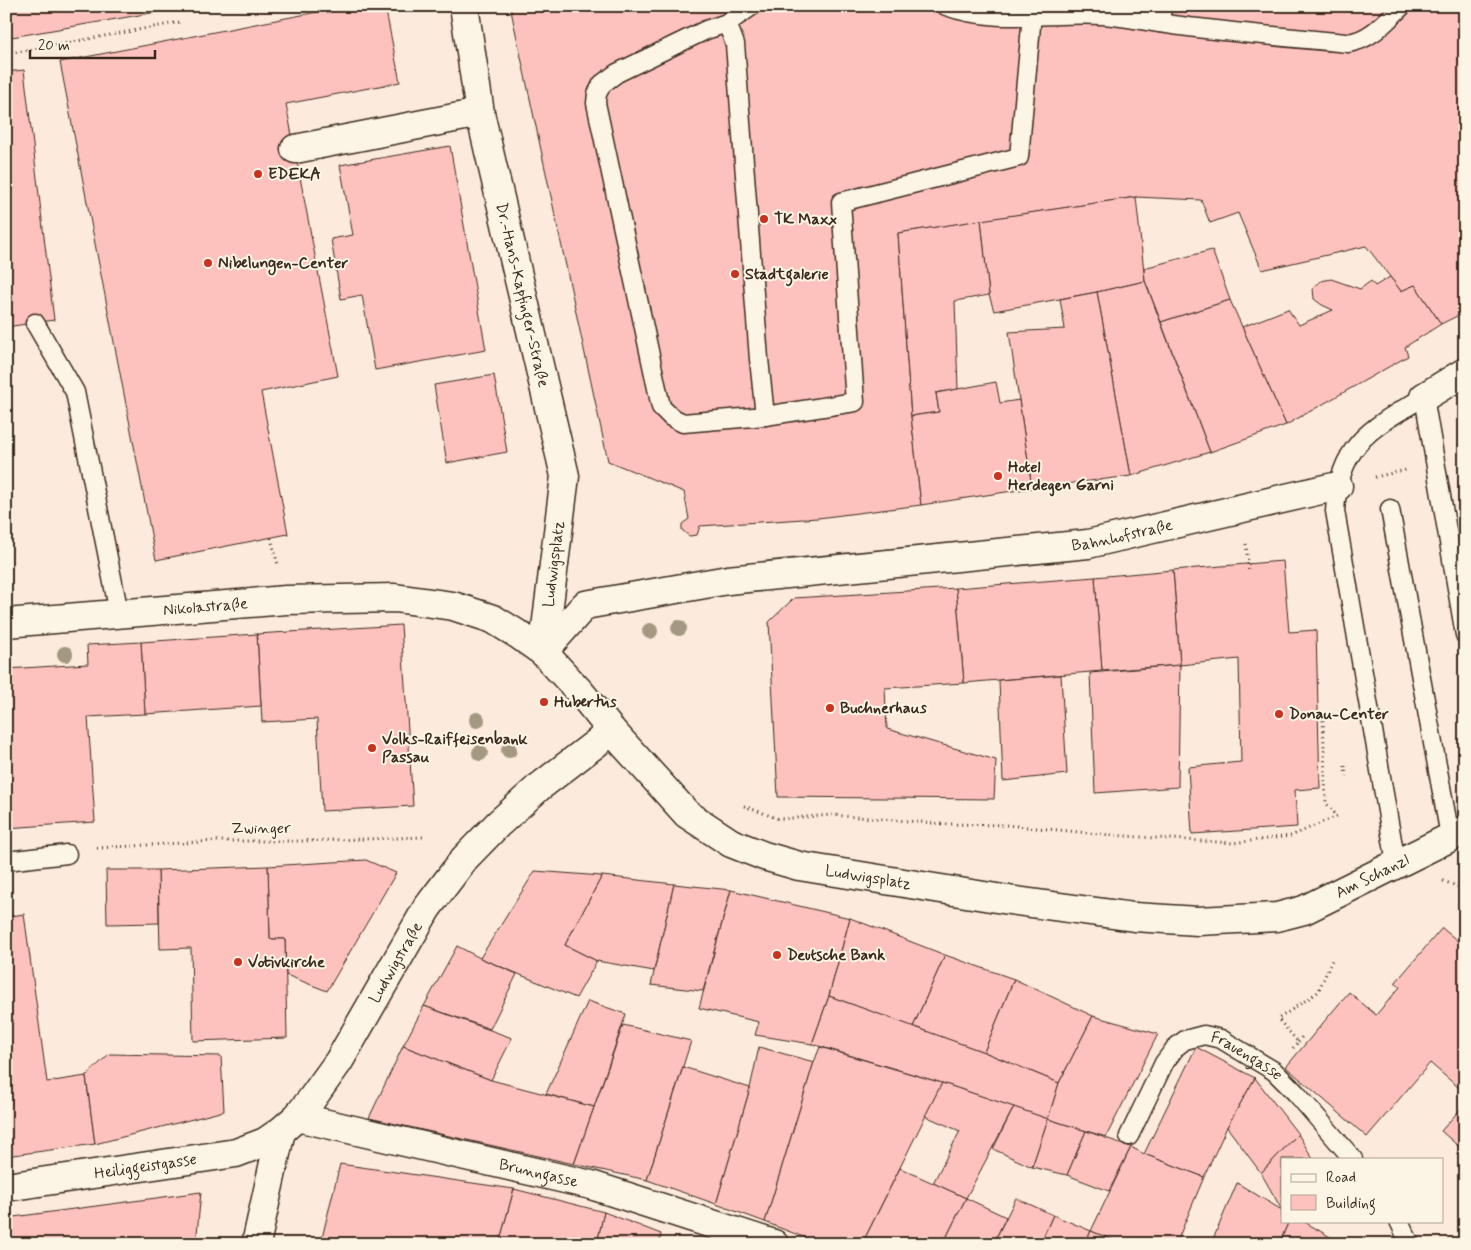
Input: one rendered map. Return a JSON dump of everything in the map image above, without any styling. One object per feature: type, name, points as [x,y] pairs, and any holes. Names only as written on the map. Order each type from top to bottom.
[{"type":"street","name":"Dr.-Hans-Kapfinger-Straße","points":[[464,6],[480,113],[565,476]]},
{"type":"street","points":[[294,150],[480,113]]},
{"type":"street","points":[[1424,396],[1465,372]]},
{"type":"street","name":"Ludwigsplatz","points":[[543,652],[565,476]]},
{"type":"street","name":"Bahnhofstraße","points":[[728,580],[1088,544],[1338,486]]},
{"type":"street","name":"Ludwigsplatz","points":[[543,652],[585,605],[728,580]]},
{"type":"street","name":"Ludwigsplatz","points":[[404,599],[453,606],[473,612],[499,623],[543,652],[687,814],[731,843],[764,856],[808,867],[1009,900],[1134,917],[1198,921],[1277,917]]},
{"type":"street","name":"Nikolastraße","points":[[6,623],[286,600],[404,599]]},
{"type":"street","name":"Ludwigstraße","points":[[256,1244],[289,1124],[339,1061],[427,908],[465,858],[498,824],[538,788],[612,731]]},
{"type":"street","name":"Am Schanzl","points":[[1277,917],[1304,910],[1458,833]]},
{"type":"street","name":"Heiliggeistgasse","points":[[6,1187],[236,1153],[265,1142],[289,1124]]},
{"type":"street","name":"Brunngasse","points":[[289,1124],[591,1184],[774,1244]]},
{"type":"lane","points":[[752,6],[727,23],[706,30],[617,73],[602,84],[597,94],[596,103],[662,407],[671,418],[683,424],[766,416],[855,402],[841,202],[1020,157],[1032,15]]},
{"type":"lane","points":[[946,6],[960,11],[1007,16],[1161,15],[1348,43],[1358,42],[1368,37],[1402,6]]},
{"type":"lane","points":[[727,23],[736,44],[760,368],[766,416]]},
{"type":"lane","points":[[35,323],[75,392],[119,613]]},
{"type":"lane","points":[[1396,864],[1335,511],[1338,486],[1345,466],[1355,447],[1379,423],[1424,396],[1462,603],[1465,635]]},
{"type":"lane","points":[[1390,509],[1458,833]]},
{"type":"lane","points":[[6,861],[67,854]]},
{"type":"lane","name":"Frauengasse","points":[[1129,1136],[1164,1063],[1185,1040],[1204,1035],[1222,1040],[1274,1071],[1353,1158]]},
{"type":"lane","points":[[1399,1222],[1410,1244]]},
{"type":"path","points":[[6,54],[181,22]]},
{"type":"path","points":[[1338,486],[1435,463]]},
{"type":"path","points":[[739,805],[779,819],[832,815],[945,824],[1006,825],[1110,836],[1233,843],[1291,836],[1337,816],[1326,803],[1323,718],[1369,709]]},
{"type":"path","name":"Zwinger","points":[[97,848],[216,840],[302,841],[425,837]]},
{"type":"path","points":[[1298,1042],[1278,1019],[1318,992],[1333,958]]},
{"type":"path","points":[[1291,1050],[1304,1034]]},
{"type":"building","points":[[6,6],[180,6],[180,8],[6,38]]},
{"type":"building","name":"Nibelungen-Center","points":[[348,6],[385,6],[400,82],[286,104],[338,376],[261,392],[288,534],[156,560],[60,62]]},
{"type":"building","name":"Stadtgalerie","points":[[510,6],[1465,6],[1465,312],[1441,324],[1415,285],[1401,291],[1366,246],[1262,270],[1238,213],[1210,223],[1201,200],[1136,197],[898,233],[911,416],[921,505],[818,518],[700,526],[697,535],[689,536],[682,530],[682,524],[689,519],[684,492],[608,461]]},
{"type":"building","points":[[24,70],[54,320],[6,327],[6,72]]},
{"type":"building","points":[[450,146],[486,350],[375,370],[362,295],[341,299],[331,239],[353,235],[340,165]]},
{"type":"building","points":[[1136,197],[1145,281],[994,311],[989,295],[981,220]]},
{"type":"building","points":[[981,220],[989,295],[955,301],[958,389],[936,393],[939,412],[911,416],[898,233]]},
{"type":"building","points":[[1212,250],[1230,300],[1161,322],[1145,281],[1144,268]]},
{"type":"building","points":[[1390,277],[1401,291],[1415,285],[1441,324],[1405,347],[1408,356],[1286,425],[1242,327],[1288,309],[1299,325],[1333,310],[1314,299],[1313,288],[1321,281],[1331,279],[1360,289],[1371,281],[1375,286]]},
{"type":"building","points":[[1145,281],[1210,452],[1131,476],[1097,292]]},
{"type":"building","points":[[1097,292],[1131,476],[1032,488],[1009,332],[1065,329],[1060,299]]},
{"type":"building","points":[[1230,300],[1286,425],[1210,452],[1161,322]]},
{"type":"building","points":[[494,375],[507,452],[447,463],[434,385]]},
{"type":"building","points":[[996,382],[1000,403],[1019,400],[1032,488],[921,505],[911,416],[939,412],[936,393]]},
{"type":"building","name":"Donau-Center","points":[[1283,561],[1289,632],[1316,630],[1320,788],[1295,790],[1297,827],[1192,834],[1188,767],[1241,762],[1239,659],[1180,665],[1173,570]]},
{"type":"building","points":[[1173,570],[1180,665],[1102,671],[1095,577]]},
{"type":"building","points":[[1095,577],[1102,671],[964,683],[956,588]]},
{"type":"building","name":"Buchnerhaus","points":[[956,588],[964,683],[885,688],[887,729],[996,760],[994,799],[778,797],[769,622],[794,598]]},
{"type":"building","points":[[401,625],[413,806],[322,811],[317,719],[262,722],[257,634]]},
{"type":"building","points":[[257,634],[261,706],[145,714],[141,642]]},
{"type":"building","points":[[141,642],[145,714],[88,717],[95,822],[6,828],[6,669],[88,664],[87,645]]},
{"type":"building","points":[[1180,665],[1178,787],[1095,793],[1090,673]]},
{"type":"building","points":[[1061,675],[1067,774],[1003,781],[999,680]]},
{"type":"building","points":[[366,860],[396,873],[327,991],[286,975],[285,939],[270,939],[268,866]]},
{"type":"building","name":"Votivkirche","points":[[268,866],[270,939],[285,939],[287,1038],[193,1041],[191,948],[160,949],[158,870]]},
{"type":"building","points":[[106,870],[158,870],[159,923],[107,924]]},
{"type":"building","points":[[535,871],[602,876],[565,945],[597,961],[576,998],[480,958]]},
{"type":"building","points":[[602,876],[674,884],[654,971],[597,961],[565,945]]},
{"type":"building","points":[[6,883],[11,916],[24,914],[47,1082],[86,1076],[95,1144],[6,1156]]},
{"type":"building","points":[[674,884],[731,890],[703,991],[651,985]]},
{"type":"building","name":"Deutsche Bank","points":[[731,890],[850,918],[829,996],[812,1044],[755,1035],[759,1022],[699,1008]]},
{"type":"building","points":[[850,918],[945,955],[913,1027],[829,996]]},
{"type":"building","points":[[1442,928],[1465,947],[1465,1081],[1459,1088],[1430,1063],[1367,1137],[1286,1067],[1349,992],[1376,1015],[1400,987],[1395,983]]},
{"type":"building","points":[[457,946],[517,974],[490,1029],[424,1006]]},
{"type":"building","points":[[945,955],[1014,979],[984,1052],[913,1027]]},
{"type":"building","points":[[1014,979],[1093,1016],[1059,1083],[984,1052]]},
{"type":"building","points":[[829,996],[984,1052],[1059,1083],[1048,1119],[942,1083],[812,1044]]},
{"type":"building","points":[[588,1001],[626,1014],[594,1107],[546,1094]]},
{"type":"building","points":[[424,1006],[512,1038],[491,1080],[403,1046]]},
{"type":"building","points":[[1093,1016],[1158,1034],[1106,1137],[1048,1119],[1059,1083]]},
{"type":"building","points":[[623,1025],[691,1041],[647,1180],[574,1164]]},
{"type":"building","points":[[403,1046],[491,1080],[594,1107],[574,1164],[369,1118]]},
{"type":"building","points":[[759,1047],[814,1062],[765,1222],[716,1204],[750,1088]]},
{"type":"building","points":[[820,1047],[942,1083],[862,1244],[821,1244],[765,1222]]},
{"type":"building","points":[[1196,1047],[1255,1078],[1227,1127],[1204,1177],[1144,1154]]},
{"type":"building","points":[[109,1054],[221,1056],[224,1111],[95,1144],[86,1076]]},
{"type":"building","points":[[683,1067],[750,1088],[716,1204],[647,1180]]},
{"type":"building","points":[[1255,1078],[1298,1134],[1261,1173],[1227,1127]]},
{"type":"building","points":[[942,1083],[1014,1107],[966,1198],[933,1183],[960,1131],[925,1116]]},
{"type":"building","points":[[1465,1104],[1465,1152],[1441,1131]]},
{"type":"building","points":[[1014,1107],[1048,1119],[1032,1167],[993,1149]]},
{"type":"building","points":[[1048,1119],[1086,1131],[1067,1175],[1032,1167]]},
{"type":"building","points":[[1086,1131],[1131,1147],[1109,1191],[1067,1175]]},
{"type":"building","points":[[1298,1134],[1312,1158],[1281,1158],[1281,1208],[1261,1173]]},
{"type":"building","points":[[1131,1147],[1144,1154],[1204,1177],[1176,1244],[1122,1244],[1091,1231]]},
{"type":"building","points":[[340,1164],[514,1189],[499,1244],[333,1244],[321,1242]]},
{"type":"building","points":[[900,1168],[966,1198],[943,1244],[862,1244]]},
{"type":"building","points":[[1237,1183],[1281,1209],[1281,1222],[1289,1222],[1279,1244],[1211,1244]]},
{"type":"building","points":[[514,1189],[604,1212],[597,1244],[499,1244]]},
{"type":"building","points":[[201,1192],[196,1244],[6,1244],[6,1218]]},
{"type":"building","points":[[966,1198],[1006,1217],[993,1244],[943,1244]]},
{"type":"building","points":[[1016,1198],[1053,1215],[1040,1244],[993,1244]]},
{"type":"building","points":[[604,1212],[661,1234],[659,1244],[597,1244]]},
{"type":"building","points":[[1053,1215],[1091,1231],[1085,1244],[1040,1244]]},
{"type":"building","points":[[1289,1222],[1305,1222],[1342,1244],[1279,1244]]},
{"type":"building","points":[[1091,1231],[1122,1244],[1085,1244]]},
{"type":"place","name":"EDEKA","points":[[258,174]]},
{"type":"place","name":"TK Maxx","points":[[764,219]]},
{"type":"place","name":"Nibelungen-Center","points":[[208,263]]},
{"type":"place","name":"Stadtgalerie","points":[[735,274]]},
{"type":"place","name":"Hotel Herdegen Garni","points":[[998,476]]},
{"type":"place","name":"Hubertus","points":[[544,702]]},
{"type":"place","name":"Buchnerhaus","points":[[830,708]]},
{"type":"place","name":"Donau-Center","points":[[1279,714]]},
{"type":"place","name":"Volks-Raiffeisenbank Passau","points":[[372,748]]},
{"type":"place","name":"Deutsche Bank","points":[[777,955]]},
{"type":"place","name":"Votivkirche","points":[[238,962]]}]
